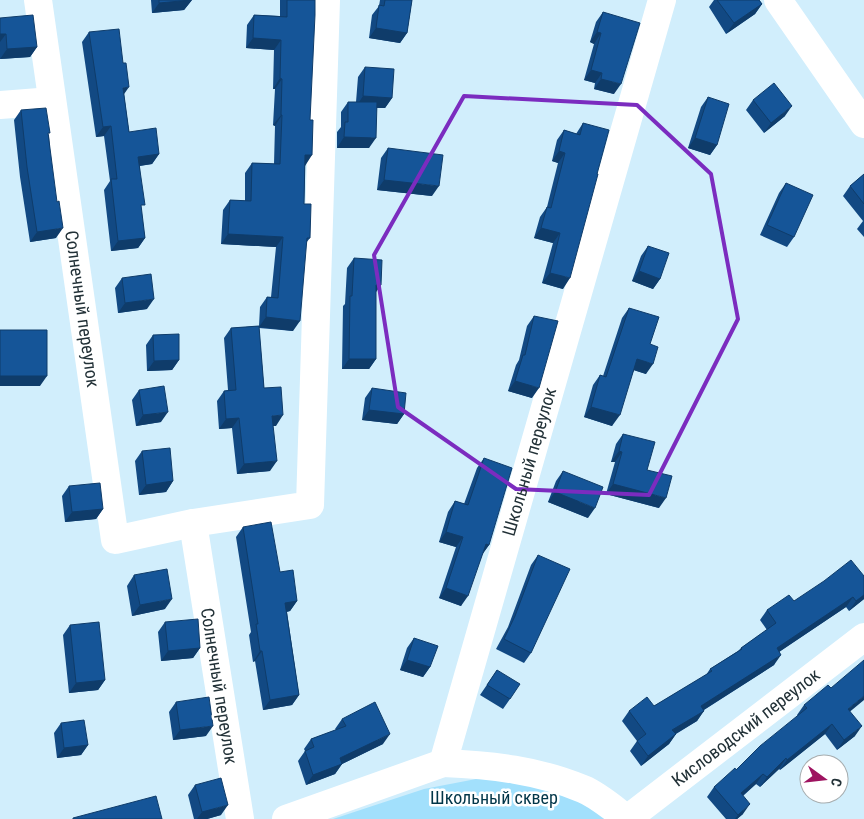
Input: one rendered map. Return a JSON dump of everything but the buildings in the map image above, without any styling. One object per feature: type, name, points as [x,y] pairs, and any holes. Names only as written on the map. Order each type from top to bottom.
[{"type":"street","name":"Солнечный переулок","points":[[38,0],[116,540],[193,523],[310,505],[326,0]]},
{"type":"street","name":"Школьный переулок","points":[[443,763],[662,0]]},
{"type":"street","points":[[778,0],[864,124]]},
{"type":"street","points":[[0,105],[52,101]]},
{"type":"street","name":"Солнечный переулок","points":[[193,523],[240,819]]},
{"type":"street","name":"Кисловодский переулок","points":[[627,819],[864,637]]},
{"type":"street","points":[[286,819],[443,763],[481,764],[539,774],[585,789],[627,819]]},
{"type":"highlighted area","points":[[464,96],[637,105],[711,174],[738,319],[649,495],[516,489],[398,407],[374,255]]},
{"type":"green space","name":"Школьный сквер","points":[[497,775],[583,799],[613,819],[333,819],[424,789]]}]
